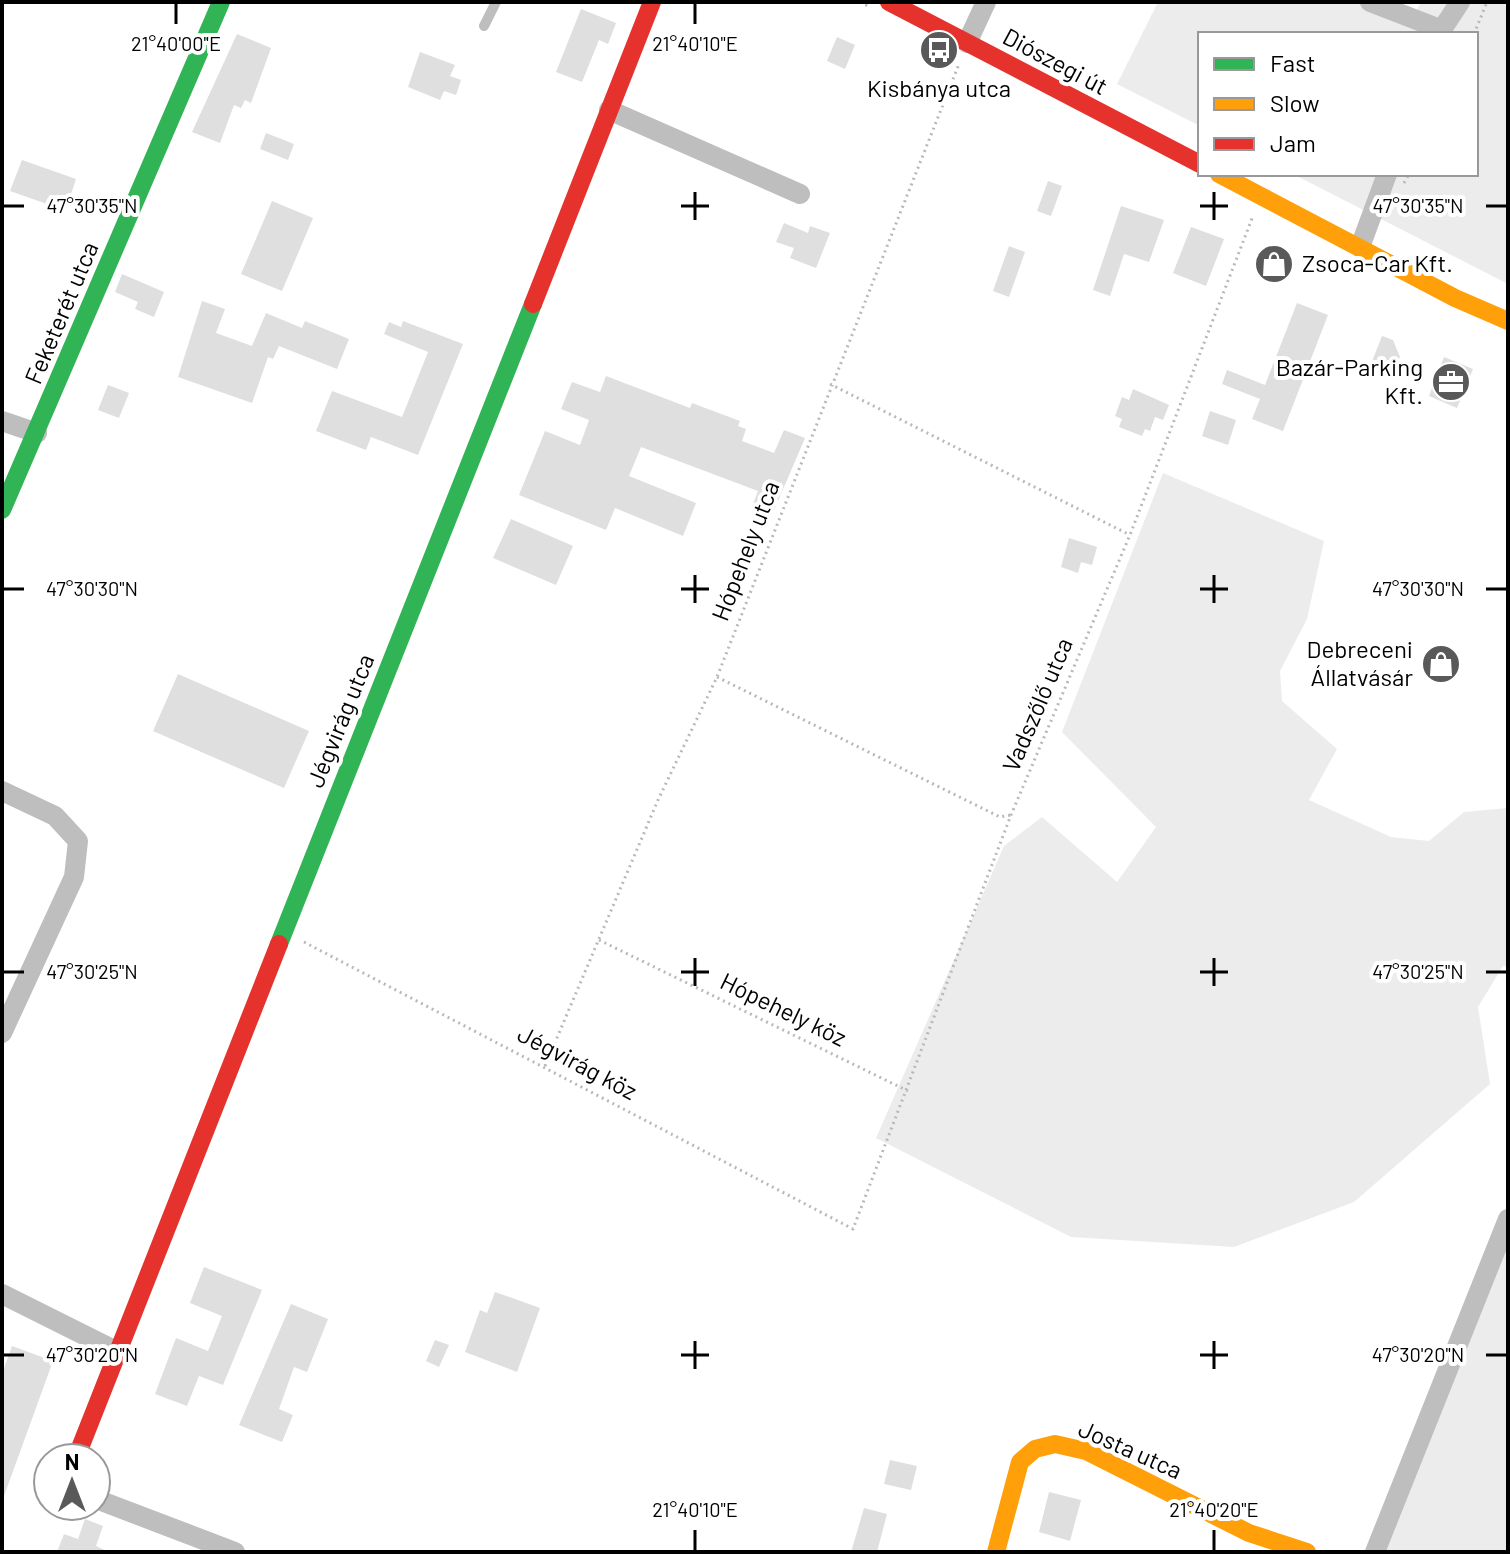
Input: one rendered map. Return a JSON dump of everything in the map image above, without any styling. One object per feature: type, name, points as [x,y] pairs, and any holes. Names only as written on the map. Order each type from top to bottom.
[{"type":"street","name":"Feketerét utca","points":[[2,510],[221,2]]},
{"type":"street","name":"Jégvirág utca","points":[[82,1442],[652,2]]},
{"type":"street","name":"Diószegi út","points":[[889,2],[1198,163]]},
{"type":"street","points":[[967,43],[986,2]]},
{"type":"street","points":[[1370,2],[1440,32],[1460,2]]},
{"type":"street","points":[[609,110],[800,194]]},
{"type":"street","points":[[1223,176],[1455,298],[1508,321]]},
{"type":"street","points":[[1360,247],[1386,176]]},
{"type":"street","points":[[2,421],[37,433]]},
{"type":"street","points":[[2,791],[55,816],[78,841],[74,877],[2,1033]]},
{"type":"street","points":[[1375,1552],[1508,1219]]},
{"type":"street","points":[[2,1294],[116,1351]]},
{"type":"street","name":"Josta utca","points":[[996,1552],[1020,1462],[1035,1449],[1055,1444],[1086,1451],[1249,1533],[1307,1552]]},
{"type":"street","points":[[112,1505],[235,1552]]},
{"type":"lane","points":[[484,26],[496,2]]},
{"type":"path","points":[[1475,32],[1487,2]]},
{"type":"path","name":"Hópehely utca","points":[[545,1066],[658,800],[717,677],[967,43]]},
{"type":"path","name":"Vadszőlő utca","points":[[853,1229],[1011,815],[1130,535],[1261,196]]},
{"type":"path","points":[[830,384],[1130,535]]},
{"type":"path","points":[[717,677],[1000,817],[1011,815]]},
{"type":"path","name":"Jégvirág köz","points":[[283,931],[853,1229]]},
{"type":"path","name":"Hópehely köz","points":[[599,940],[908,1091]]},
{"type":"shaded area","points":[[1158,2],[1356,2],[1409,26],[1421,2],[1508,2],[1508,284],[1297,176],[1478,176],[1478,32],[1198,32],[1198,125],[1117,84]]},
{"type":"shaded area","points":[[1163,473],[1324,541],[1307,619],[1280,671],[1282,701],[1337,749],[1309,800],[1391,837],[1429,841],[1464,812],[1508,808],[1508,967],[1503,966],[1478,1007],[1490,1084],[1354,1202],[1234,1247],[1071,1237],[876,1138],[1004,846],[1042,817],[1117,882],[1156,827],[1062,732]]},
{"type":"shaded area","points":[[1508,1231],[1508,1552],[1382,1552]]},
{"type":"building","points":[[581,9],[616,23],[608,44],[599,40],[582,82],[556,72]]},
{"type":"building","points":[[237,34],[271,48],[251,103],[245,100],[241,108],[234,105],[220,143],[192,132]]},
{"type":"building","points":[[837,37],[855,45],[845,69],[827,61]]},
{"type":"building","points":[[420,52],[455,65],[450,76],[461,80],[456,95],[444,91],[440,100],[408,87]]},
{"type":"building","points":[[266,133],[294,144],[288,160],[260,149]]},
{"type":"building","points":[[22,160],[76,179],[69,200],[64,198],[61,209],[10,191]]},
{"type":"building","points":[[1048,181],[1062,186],[1051,216],[1037,211]]},
{"type":"building","points":[[272,201],[313,218],[282,291],[241,274]]},
{"type":"building","points":[[1121,206],[1164,220],[1149,262],[1124,254],[1110,296],[1093,290]]},
{"type":"building","points":[[784,223],[808,233],[810,226],[830,233],[816,268],[790,258],[794,248],[776,242]]},
{"type":"building","points":[[1191,227],[1224,239],[1206,286],[1173,273]]},
{"type":"building","points":[[1009,246],[1025,252],[1009,297],[993,291]]},
{"type":"building","points":[[122,274],[164,292],[154,317],[135,309],[138,302],[115,292]]},
{"type":"building","points":[[202,301],[225,309],[216,333],[252,346],[266,313],[302,328],[305,321],[349,339],[337,369],[279,346],[273,359],[268,357],[252,403],[178,377]]},
{"type":"building","points":[[1297,303],[1328,315],[1283,431],[1252,419],[1260,399],[1222,384],[1227,370],[1265,385]]},
{"type":"building","points":[[403,321],[463,344],[418,455],[371,437],[366,450],[316,431],[332,391],[402,417],[428,352],[384,334],[389,322],[401,327]]},
{"type":"building","points":[[1382,336],[1393,340],[1400,357],[1395,365],[1381,369],[1371,364]]},
{"type":"building","name":"Bazár-Parking Kft.","points":[[1444,357],[1473,369],[1457,408],[1429,396]]},
{"type":"building","points":[[606,376],[690,408],[692,403],[740,421],[738,426],[746,429],[742,441],[774,453],[784,430],[805,438],[773,513],[753,504],[758,491],[641,447],[629,476],[696,503],[683,536],[615,508],[606,530],[519,495],[545,431],[580,445],[589,420],[561,409],[572,382],[600,392]]},
{"type":"building","points":[[108,385],[129,393],[119,418],[98,410]]},
{"type":"building","points":[[1133,389],[1169,405],[1163,420],[1155,417],[1150,431],[1145,429],[1142,436],[1119,427],[1122,419],[1115,416],[1122,397],[1129,400]]},
{"type":"building","points":[[1210,411],[1236,420],[1228,445],[1202,436]]},
{"type":"building","points":[[511,519],[573,546],[556,585],[493,558]]},
{"type":"building","points":[[1069,538],[1097,547],[1092,565],[1081,562],[1078,573],[1061,567]]},
{"type":"building","points":[[178,674],[309,731],[284,788],[153,731]]},
{"type":"building","points":[[204,1267],[262,1290],[223,1385],[199,1376],[187,1406],[155,1394],[176,1338],[208,1351],[222,1316],[190,1303]]},
{"type":"building","points":[[495,1292],[540,1308],[517,1372],[465,1352],[480,1310],[487,1313]]},
{"type":"building","points":[[291,1304],[328,1319],[307,1372],[294,1367],[279,1409],[293,1415],[282,1442],[239,1425]]},
{"type":"building","points":[[435,1340],[449,1345],[439,1367],[426,1361]]},
{"type":"building","points":[[12,1346],[53,1361],[4,1496],[2,1374]]},
{"type":"building","points":[[890,1460],[917,1466],[911,1490],[884,1484]]},
{"type":"building","points":[[1049,1492],[1081,1500],[1070,1541],[1039,1532]]},
{"type":"building","points":[[864,1508],[887,1514],[877,1552],[851,1552]]},
{"type":"building","points":[[84,1522],[103,1526],[96,1546],[109,1552],[57,1552],[64,1534],[78,1539]]},
{"type":"traffic: fast","points":[[2,510],[221,2]]},
{"type":"traffic: fast","points":[[279,944],[533,304]]},
{"type":"traffic: slow","points":[[1223,176],[1455,298],[1508,321]]},
{"type":"traffic: slow","points":[[996,1552],[1020,1462],[1035,1449],[1055,1444],[1086,1451],[1249,1533],[1307,1552]]},
{"type":"traffic: jam","points":[[533,304],[652,2]]},
{"type":"traffic: jam","points":[[889,2],[1198,163]]},
{"type":"traffic: jam","points":[[82,1442],[279,944]]},
{"type":"place","name":"Kisbánya utca","points":[[939,50]]},
{"type":"place","name":"Zsoca-Car Kft.","points":[[1274,264]]},
{"type":"place","name":"Bazár-Parking Kft.","points":[[1451,382]]},
{"type":"place","name":"Debreceni Állatvásár","points":[[1441,664]]}]
